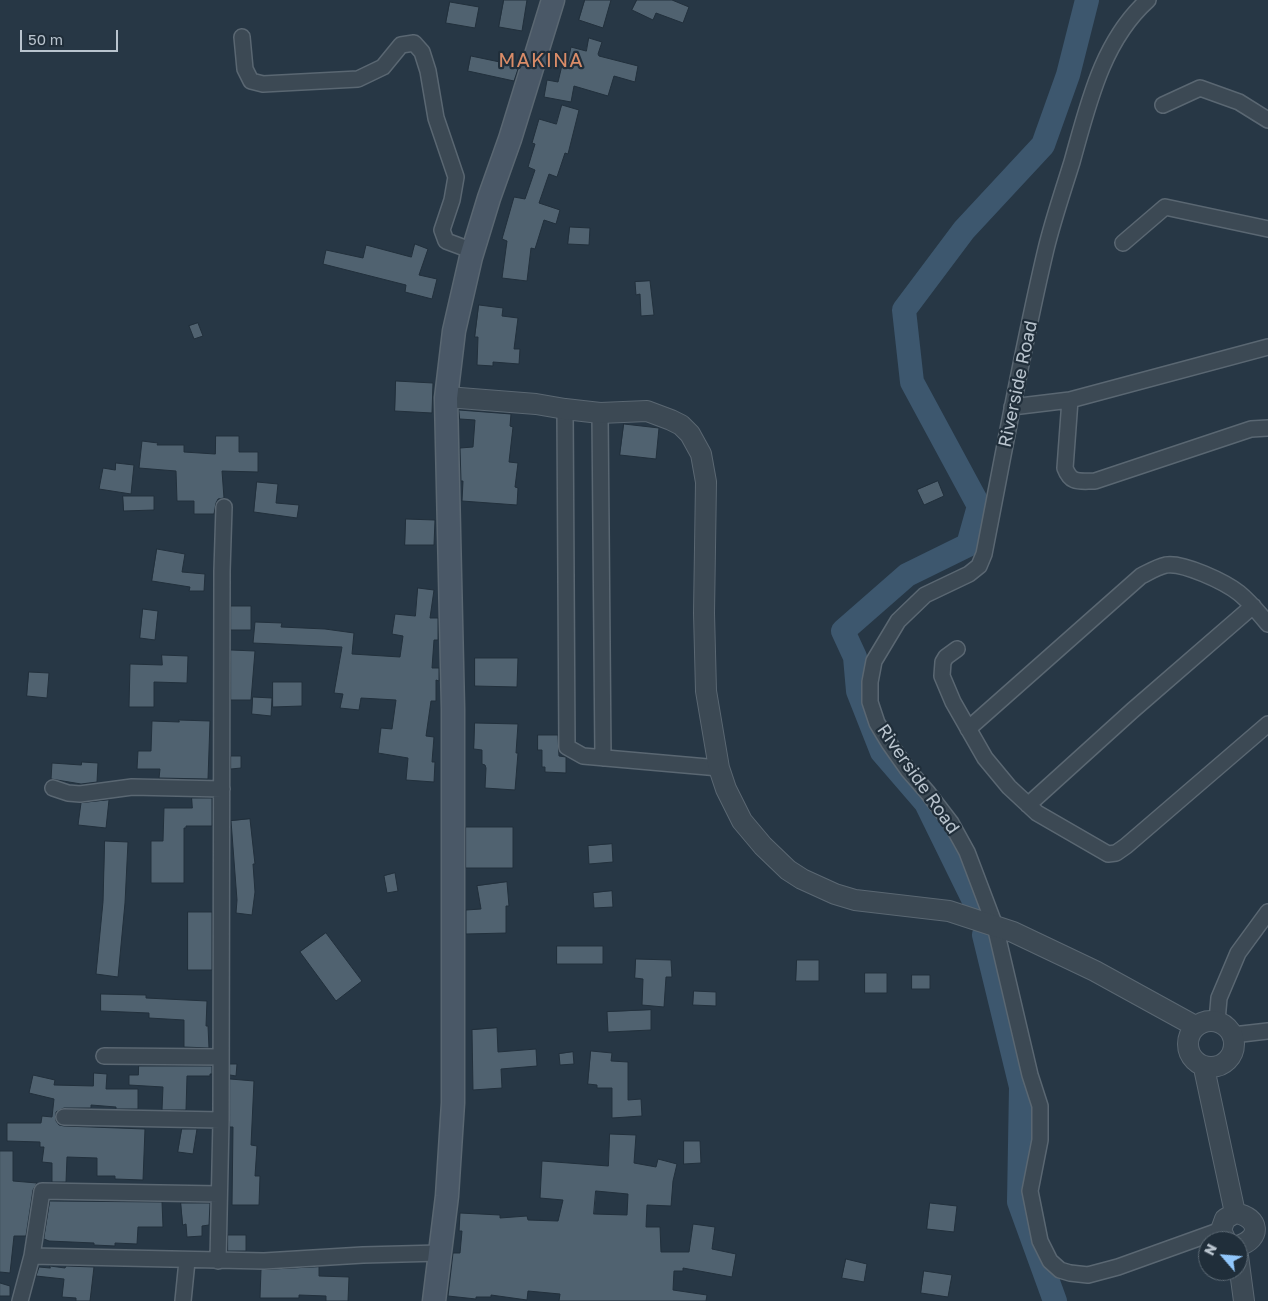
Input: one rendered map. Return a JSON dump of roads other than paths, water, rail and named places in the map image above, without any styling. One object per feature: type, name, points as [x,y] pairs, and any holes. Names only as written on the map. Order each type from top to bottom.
[{"type":"main road","points":[[434,1301],[447,1196],[453,1103],[453,709],[446,397],[454,331],[461,295],[489,198],[510,139],[553,0]]},
{"type":"street","name":"Riverside Road","points":[[1148,0],[1126,24],[1111,47],[1088,109],[1046,248],[1012,408],[984,554],[979,566],[961,579],[925,595],[898,621],[874,661],[870,682],[870,702],[877,722],[908,770],[928,793],[955,830],[967,852],[995,926],[1030,1075],[1040,1106],[1040,1140],[1030,1191],[1040,1240],[1050,1261],[1060,1270],[1070,1274],[1088,1275],[1198,1244]]},
{"type":"street","points":[[242,37],[245,68],[251,81],[263,84],[358,79],[384,68],[401,45],[414,43],[422,52],[428,70],[436,118],[456,177],[452,200],[442,230],[446,241],[473,251]]},
{"type":"street","points":[[1164,105],[1200,88],[1239,102],[1268,120]]},
{"type":"street","points":[[1124,243],[1165,207],[1268,229]]},
{"type":"street","points":[[1012,408],[1070,400],[1268,347]]},
{"type":"street","points":[[446,397],[536,404],[565,410],[600,412],[647,411],[681,425],[690,434],[701,454],[706,482],[704,614],[706,691],[719,768],[726,789],[742,821],[772,856],[802,879],[835,894],[855,900],[949,911],[1013,932],[1095,971],[1195,1026]]},
{"type":"street","points":[[1070,400],[1065,468],[1068,476],[1074,480],[1095,481],[1251,429],[1268,428]]},
{"type":"street","points":[[565,410],[567,747],[583,756],[719,768]]},
{"type":"street","points":[[600,412],[603,758]]},
{"type":"street","points":[[218,1261],[222,1058],[222,571],[224,507]]},
{"type":"street","points":[[968,729],[1141,576],[1154,569],[1167,565],[1178,565],[1220,582],[1237,592],[1253,606],[1268,624]]},
{"type":"street","points":[[1028,804],[1253,606]]},
{"type":"street","points":[[957,649],[946,657],[943,662],[942,676],[953,702],[986,758],[1009,787],[1038,813],[1108,854],[1116,853],[1268,724]]},
{"type":"street","points":[[53,788],[68,793],[80,794],[132,787],[222,790]]},
{"type":"street","points":[[1217,1021],[1219,998],[1238,953],[1268,912]]},
{"type":"street","points":[[1205,1021],[1217,1021],[1228,1027],[1233,1035],[1234,1051],[1228,1062],[1217,1068],[1204,1068],[1190,1058],[1187,1041],[1195,1026],[1205,1021]]},
{"type":"street","points":[[1233,1035],[1268,1031]]},
{"type":"street","points":[[104,1056],[222,1058]]},
{"type":"street","points":[[1204,1068],[1235,1212]]},
{"type":"street","points":[[64,1117],[221,1120]]},
{"type":"street","points":[[20,1301],[32,1256],[42,1191],[219,1194]]},
{"type":"street","points":[[1224,1231],[1225,1219],[1235,1212],[1246,1214],[1254,1223],[1255,1234],[1248,1243]]},
{"type":"street","points":[[32,1256],[264,1261],[363,1254],[440,1253]]},
{"type":"street","points":[[182,1301],[187,1260]]},
{"type":"street","points":[[1241,1281],[1244,1301]]},
{"type":"waterway","points":[[976,905],[926,803],[882,752],[858,691],[855,657],[843,631],[907,575],[968,545],[979,506],[912,382],[904,310],[964,230],[1043,145],[1068,75],[1087,0]]},
{"type":"waterway","points":[[984,935],[1021,1087],[1019,1202],[1055,1301]]},
{"type":"district","name":"MAKINA","points":[[541,61]]}]
